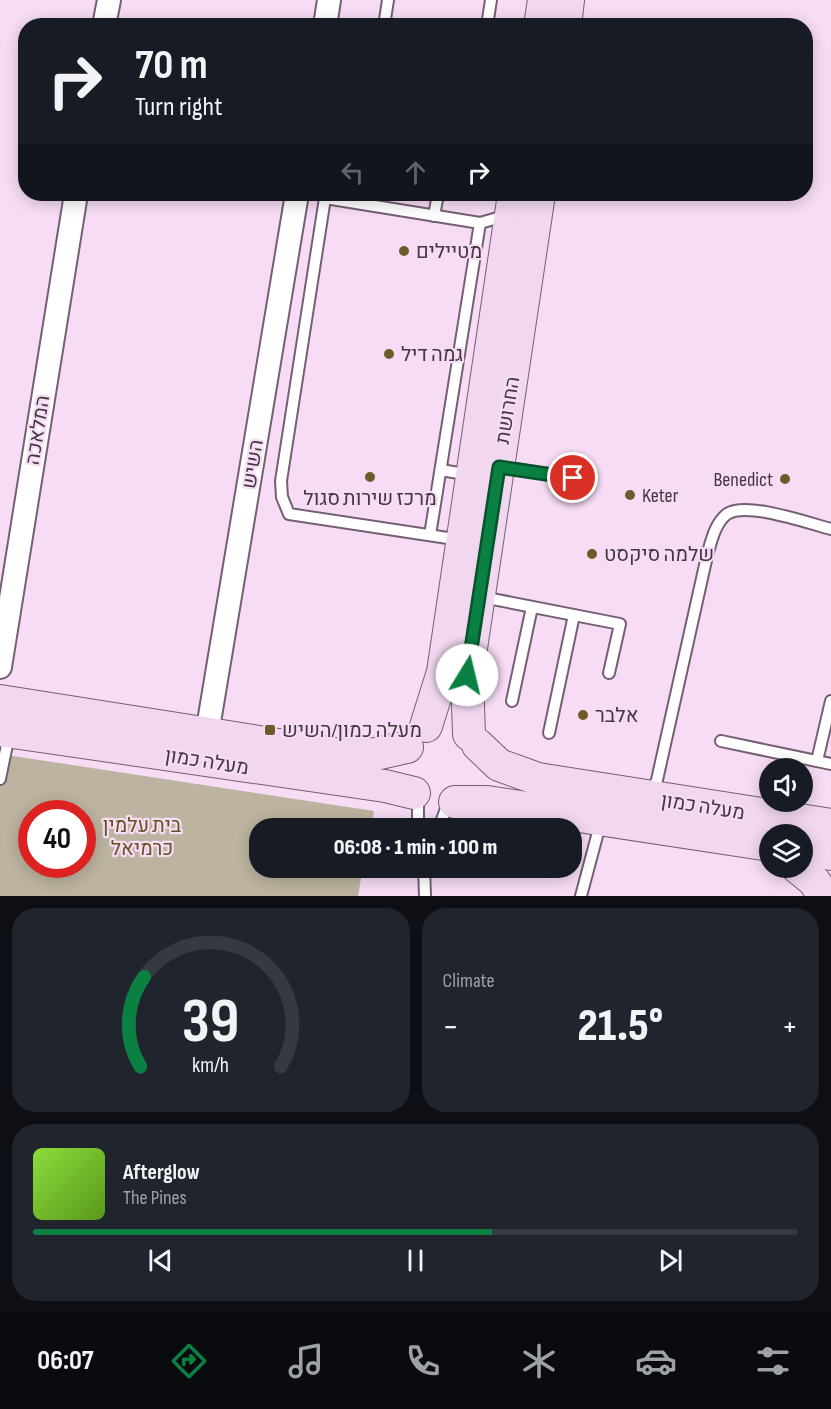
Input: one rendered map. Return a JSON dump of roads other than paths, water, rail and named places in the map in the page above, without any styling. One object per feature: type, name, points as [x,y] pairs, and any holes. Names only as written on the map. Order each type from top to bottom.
[{"type":"main road","points":[[541,18],[544,0]]},
{"type":"main road","points":[[566,18],[568,0]]},
{"type":"main road","name":"החרושת","points":[[416,737],[443,672],[462,540],[485,471],[538,201]]},
{"type":"main road","name":"החרושת","points":[[473,739],[467,675],[479,597],[485,471],[467,406],[513,204]]},
{"type":"main road","name":"מעלה כמון","points":[[0,701],[341,755],[376,754],[416,737]]},
{"type":"main road","points":[[439,723],[457,726],[473,739],[482,758],[477,784],[447,811],[416,795],[405,782],[401,769],[402,755],[416,737],[439,723]]},
{"type":"main road","name":"מעלה כמון","points":[[5,731],[385,786],[416,795]]},
{"type":"main road","name":"מעלה כמון","points":[[473,739],[499,765],[520,774],[759,845]]},
{"type":"main road","name":"מעלה כמון","points":[[447,811],[487,802],[601,819],[644,811],[831,825]]},
{"type":"main road","points":[[813,852],[831,854]]},
{"type":"main road","points":[[810,878],[824,896]]},
{"type":"street","points":[[106,18],[109,0]]},
{"type":"street","points":[[326,18],[329,0]]},
{"type":"street","name":"המלאכה","points":[[0,667],[74,201]]},
{"type":"street","name":"השיש","points":[[207,734],[296,201]]},
{"type":"lane","points":[[385,18],[388,0]]},
{"type":"lane","points":[[488,18],[491,0]]},
{"type":"lane","points":[[325,201],[281,482],[282,498],[290,514],[462,540]]},
{"type":"lane","points":[[353,201],[480,223],[513,204]]},
{"type":"lane","points":[[434,216],[437,201]]},
{"type":"lane","points":[[430,535],[441,470],[467,406],[480,223]]},
{"type":"lane","points":[[441,470],[573,478]]},
{"type":"lane","points":[[644,811],[657,780],[707,556],[719,524],[725,516],[742,508],[831,529]]},
{"type":"lane","points":[[479,597],[620,624],[609,673]]},
{"type":"lane","points":[[512,701],[532,607]]},
{"type":"lane","points":[[549,733],[574,615]]},
{"type":"lane","points":[[817,761],[831,701]]},
{"type":"lane","points":[[0,780],[5,731]]},
{"type":"lane","points":[[721,741],[831,764]]},
{"type":"lane","points":[[416,795],[417,818]]},
{"type":"lane","points":[[581,896],[601,819]]},
{"type":"lane","points":[[425,878],[425,896]]},
{"type":"place","name":"מטיילים","points":[[404,251]]},
{"type":"place","name":"גמה דיל","points":[[389,354]]},
{"type":"place","name":"מרכז שירות סגול","points":[[370,477]]},
{"type":"place","name":"Benedict","points":[[785,479]]},
{"type":"place","name":"Keter","points":[[630,495]]},
{"type":"place","name":"שלמה סיקסט","points":[[592,554]]},
{"type":"place","name":"אלבר","points":[[583,715]]},
{"type":"place","name":"מעלה כמון/השיש","points":[[270,730]]},
{"type":"park label","name":"בית עלמין כרמיאל","points":[[142,836]]}]
